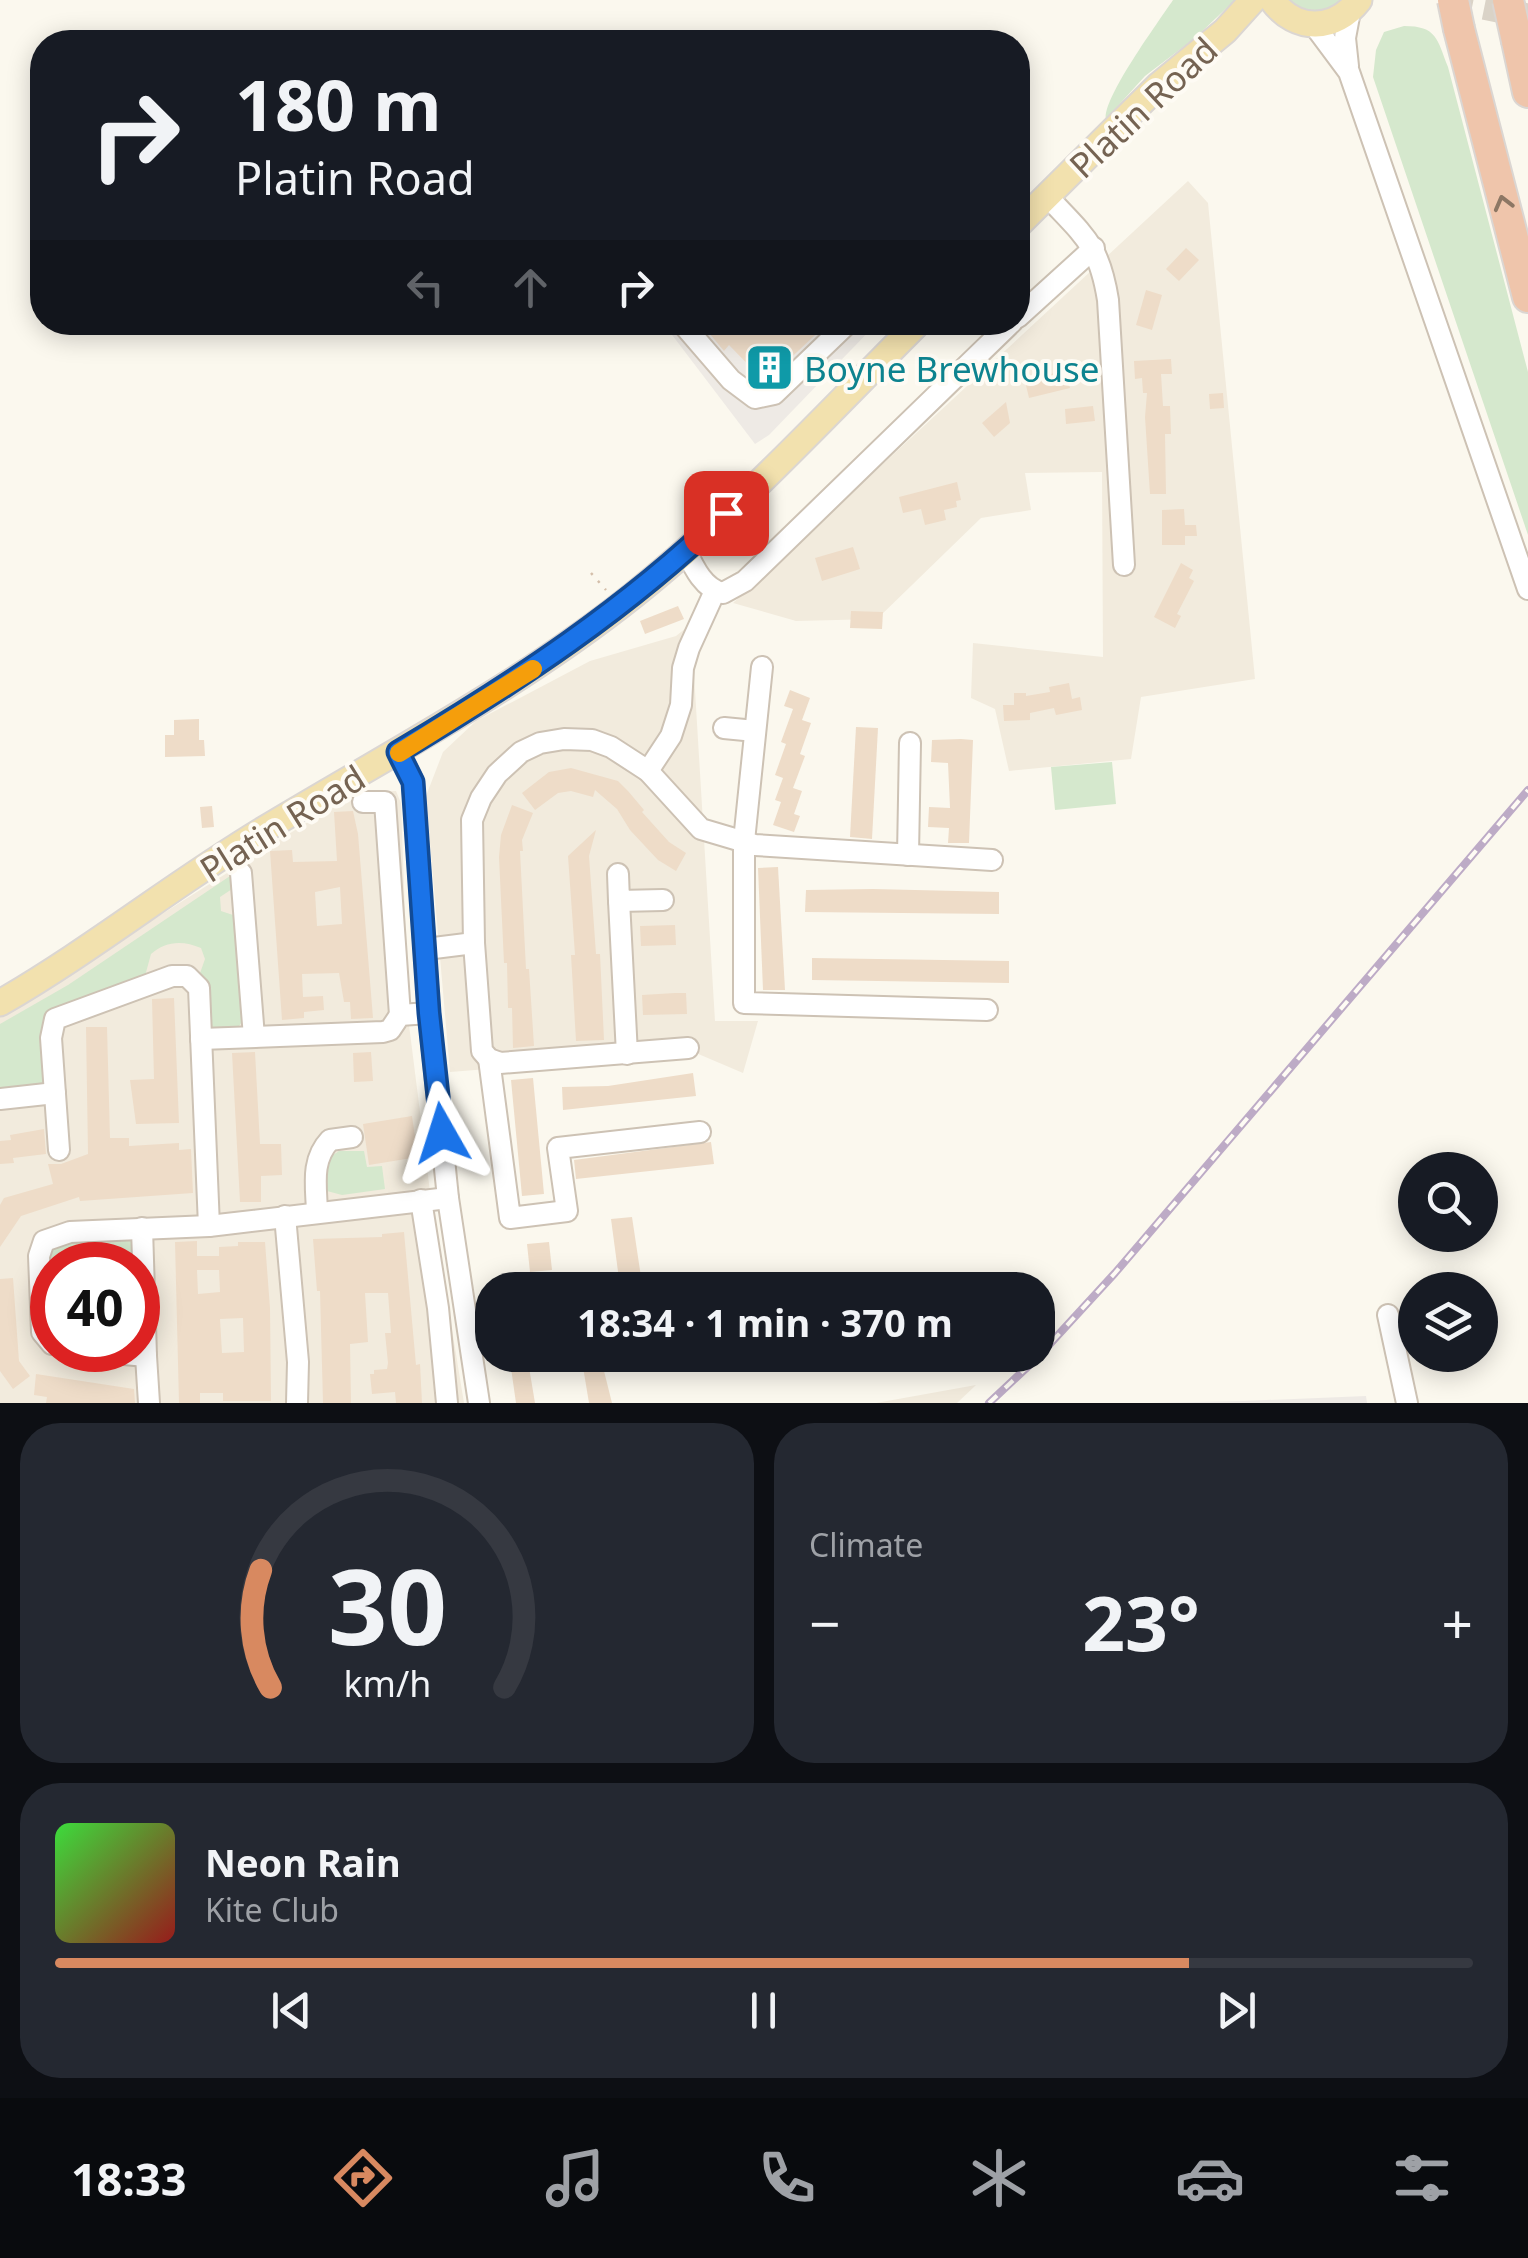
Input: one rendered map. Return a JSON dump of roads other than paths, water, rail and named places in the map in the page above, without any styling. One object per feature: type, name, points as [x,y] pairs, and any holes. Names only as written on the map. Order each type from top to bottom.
[{"type":"highway","points":[[1508,0],[1528,92]]},
{"type":"highway","points":[[1456,14],[1528,297]]},
{"type":"main road","name":"Platin Road","points":[[1030,214],[1158,86],[1225,31],[1253,0]]},
{"type":"main road","points":[[1272,0],[1304,22]]},
{"type":"main road","name":"Platin Road","points":[[1225,31],[1268,21],[1328,24],[1354,6]]},
{"type":"main road","name":"Platin Road","points":[[0,1003],[97,944],[262,831],[503,689],[620,606],[686,551],[907,335]]},
{"type":"street","points":[[1354,6],[1345,38],[1349,72],[1528,590]]},
{"type":"street","points":[[1304,22],[1349,72]]},
{"type":"street","points":[[1047,196],[1094,248],[1103,267],[1124,565]]},
{"type":"street","points":[[1030,306],[1094,248]]},
{"type":"street","points":[[692,335],[731,380],[755,398],[774,394],[835,335]]},
{"type":"street","points":[[686,551],[714,591],[723,593],[744,581],[999,335]]},
{"type":"street","points":[[648,771],[671,736],[681,705],[688,648],[714,591]]},
{"type":"street","points":[[762,666],[744,842],[744,1003],[987,1010]]},
{"type":"street","points":[[724,728],[755,731]]},
{"type":"street","points":[[700,1132],[558,1148],[567,1212],[510,1218],[489,1060],[480,1042],[472,820],[481,798],[507,762],[540,742],[564,738],[592,740],[631,756],[701,829],[744,842],[992,860]]},
{"type":"street","points":[[908,855],[910,743]]},
{"type":"street","points":[[398,752],[413,782],[429,1013],[448,1198],[479,1403]]},
{"type":"street","points":[[201,1039],[390,1030],[400,1014],[385,802],[363,802]]},
{"type":"street","points":[[241,874],[233,903],[254,1037]]},
{"type":"street","points":[[618,874],[628,1054]]},
{"type":"street","points":[[619,901],[662,900]]},
{"type":"street","points":[[426,949],[474,943]]},
{"type":"street","points":[[59,1150],[51,1034],[55,1019],[172,976],[187,976],[199,988],[210,1226]]},
{"type":"street","points":[[400,1014],[429,1013]]},
{"type":"street","points":[[489,1060],[500,1063],[688,1048]]},
{"type":"street","points":[[0,1099],[55,1093]]},
{"type":"street","points":[[317,1211],[316,1166],[321,1149],[330,1140],[352,1137]]},
{"type":"street","points":[[43,1242],[70,1232],[210,1226],[448,1198]]},
{"type":"street","points":[[421,1200],[438,1308],[447,1403]]},
{"type":"street","points":[[285,1216],[299,1374],[298,1403]]},
{"type":"street","points":[[142,1228],[142,1242]]},
{"type":"street","points":[[1388,1315],[1407,1403]]},
{"type":"street","points":[[147,1372],[148,1403]]},
{"type":"tunnel","points":[[1448,0],[1528,16]]},
{"type":"railway","points":[[989,1403],[1037,1358],[1115,1273],[1528,790]]},
{"type":"place","name":"Boyne Brewhouse","points":[[769,368]]}]
